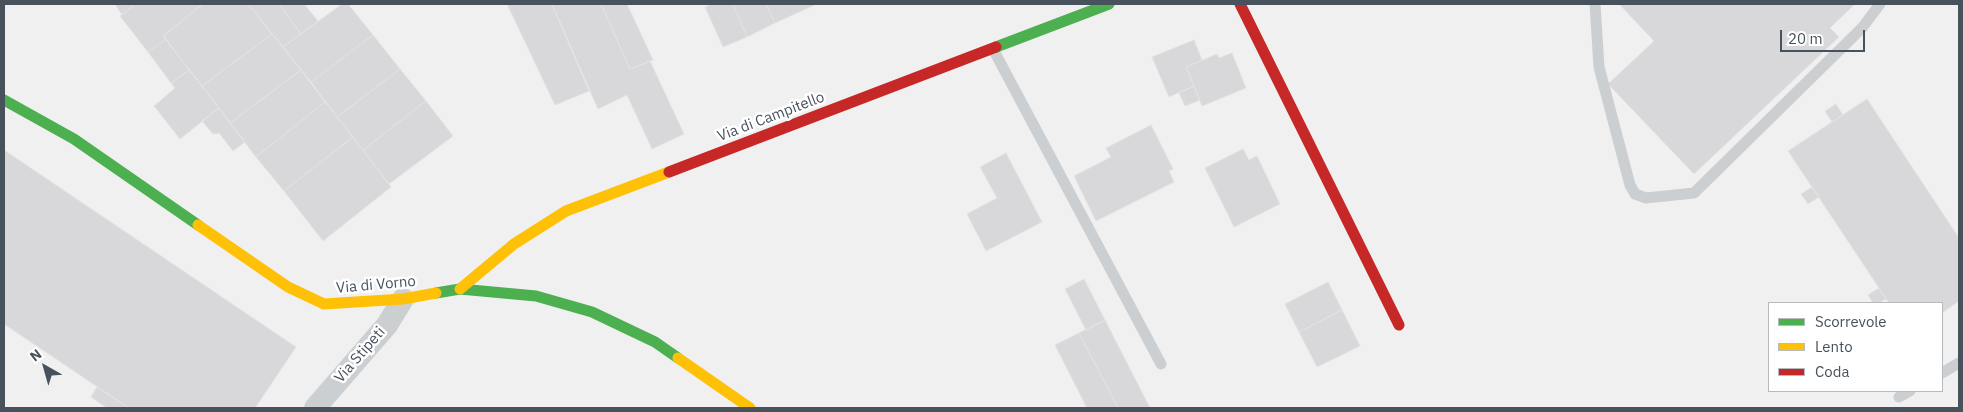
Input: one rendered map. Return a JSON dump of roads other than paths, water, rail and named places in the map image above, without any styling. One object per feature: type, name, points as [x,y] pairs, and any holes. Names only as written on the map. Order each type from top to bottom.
[{"type":"street","name":"Via di Campitello","points":[[460,289],[514,244],[566,211],[1109,4]]},
{"type":"street","points":[[1240,4],[1399,325]]},
{"type":"street","name":"Via di Vorno","points":[[4,100],[74,139],[288,288],[324,304],[403,299],[460,289],[536,296],[592,312],[655,342],[750,408]]},
{"type":"street","name":"Via Stipeti","points":[[315,408],[387,325],[403,299]]},
{"type":"lane","points":[[1595,4],[1599,66],[1630,185],[1635,194],[1646,198],[1694,193],[1862,28],[1880,4]]},
{"type":"lane","points":[[994,49],[1161,364]]},
{"type":"lane","points":[[1943,372],[1959,363]]},
{"type":"lane","points":[[1900,397],[1908,392]]}]
